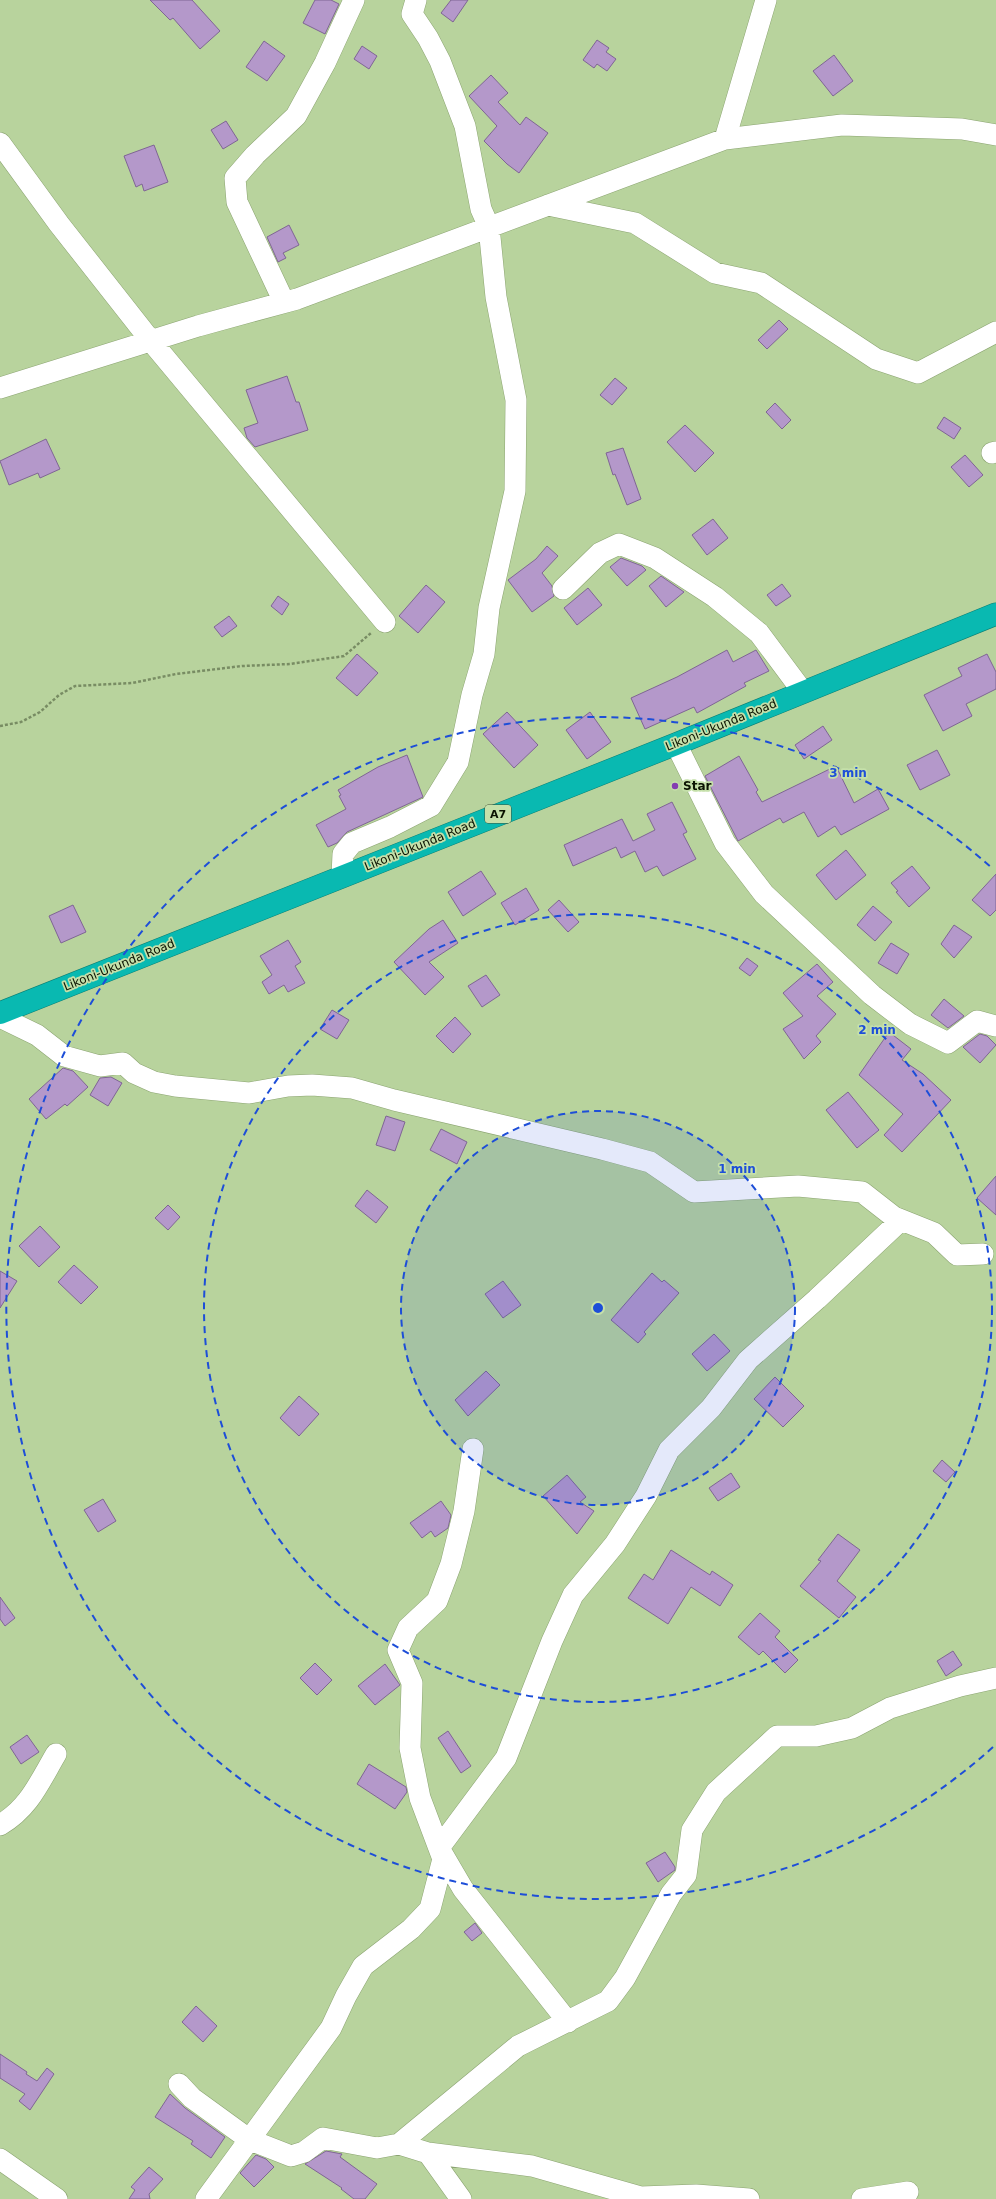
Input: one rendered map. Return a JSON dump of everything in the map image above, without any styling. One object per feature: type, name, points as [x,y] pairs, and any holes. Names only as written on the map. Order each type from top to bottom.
[{"type":"highway","name":"Likoni-Ukunda Road","points":[[0,1013],[676,744],[996,614]]},
{"type":"street","points":[[284,302],[237,202],[235,178],[255,155],[296,116],[325,63],[354,0]]},
{"type":"street","points":[[342,876],[343,854],[352,843],[390,827],[431,806],[458,762],[472,695],[484,654],[489,608],[515,491],[516,400],[496,297],[489,227],[481,209],[465,126],[440,61],[428,38],[412,14],[416,0]]},
{"type":"street","points":[[725,139],[766,0]]},
{"type":"street","points":[[0,388],[152,340],[284,302],[548,206],[725,139],[842,125],[962,129],[996,135]]},
{"type":"street","points":[[0,143],[59,224],[152,340],[385,622]]},
{"type":"street","points":[[548,206],[635,223],[715,273],[761,284],[876,359],[918,373],[996,332]]},
{"type":"street","points":[[563,589],[600,552],[619,544],[655,558],[715,597],[759,633],[803,692]]},
{"type":"street","points":[[676,744],[725,843],[764,894],[872,995],[910,1024],[948,1043],[977,1021],[996,1026]]},
{"type":"street","points":[[0,1018],[38,1035],[64,1056],[100,1066],[123,1063],[134,1073],[154,1082],[248,1093],[288,1086],[312,1085],[352,1088],[394,1100],[594,1147],[650,1162],[694,1192],[798,1186],[862,1192],[894,1218],[934,1233],[957,1255],[983,1254]]},
{"type":"street","points":[[439,1848],[506,1758],[552,1641],[573,1594],[615,1544],[646,1496],[669,1450],[712,1408],[748,1360],[817,1299],[901,1220]]},
{"type":"street","points":[[206,2199],[331,2028],[346,1996],[363,1966],[411,1929],[430,1909],[443,1859],[420,1798],[410,1748],[412,1683],[398,1650],[408,1628],[437,1601],[451,1564],[464,1511],[473,1449]]},
{"type":"street","points":[[399,2144],[518,2046],[608,2001],[625,1978],[671,1894],[686,1875],[692,1830],[716,1792],[777,1736],[816,1736],[852,1728],[890,1708],[960,1686],[996,1678]]},
{"type":"street","points":[[0,1825],[15,1816],[28,1802],[56,1754]]},
{"type":"street","points":[[439,1848],[463,1889],[568,2022]]},
{"type":"street","points":[[179,2084],[192,2098],[250,2140],[290,2156],[304,2152],[323,2138],[377,2148],[399,2144],[428,2153],[532,2166],[641,2197],[696,2195],[749,2199]]},
{"type":"street","points":[[428,2153],[461,2199]]},
{"type":"street","points":[[0,2159],[57,2199]]},
{"type":"street","points":[[862,2199],[908,2192]]},
{"type":"path","points":[[0,726],[21,722],[40,712],[59,695],[75,686],[132,683],[176,674],[242,666],[290,664],[344,656],[385,622]]},
{"type":"building","points":[[150,0],[192,0],[220,31],[200,49],[173,18],[170,20]]},
{"type":"building","points":[[315,0],[331,0],[339,4],[325,34],[303,23]]},
{"type":"building","points":[[451,0],[468,0],[453,22],[441,13]]},
{"type":"building","points":[[597,40],[609,48],[606,52],[616,59],[607,71],[597,64],[594,68],[583,60]]},
{"type":"building","points":[[264,41],[285,56],[267,81],[246,67]]},
{"type":"building","points":[[362,46],[377,56],[369,69],[354,59]]},
{"type":"building","points":[[834,55],[853,81],[833,96],[813,71]]},
{"type":"building","points":[[491,75],[508,93],[498,102],[520,125],[526,117],[548,133],[519,173],[507,164],[484,141],[497,126],[469,96]]},
{"type":"building","points":[[226,121],[238,140],[223,149],[211,130]]},
{"type":"building","points":[[154,145],[168,182],[144,191],[142,184],[136,187],[124,156]]},
{"type":"building","points":[[289,225],[299,245],[283,253],[286,258],[278,262],[267,237]]},
{"type":"building","points":[[779,320],[788,329],[767,349],[758,340]]},
{"type":"building","points":[[287,376],[296,402],[299,402],[308,430],[255,447],[247,438],[244,428],[258,423],[246,390]]},
{"type":"building","points":[[615,378],[627,388],[612,405],[600,395]]},
{"type":"building","points":[[775,403],[791,420],[782,429],[766,412]]},
{"type":"building","points":[[944,417],[961,428],[954,439],[937,428]]},
{"type":"building","points":[[685,425],[714,453],[695,472],[667,442]]},
{"type":"building","points":[[46,439],[60,469],[40,478],[38,473],[9,485],[0,461]]},
{"type":"building","points":[[623,448],[641,499],[627,505],[615,474],[613,475],[606,453]]},
{"type":"building","points":[[965,455],[983,475],[969,487],[951,467]]},
{"type":"building","points":[[713,519],[728,538],[707,555],[692,535]]},
{"type":"building","points":[[547,546],[558,556],[542,573],[552,586],[554,596],[532,612],[508,580],[536,559]]},
{"type":"building","points":[[621,558],[642,566],[646,570],[627,586],[610,567]]},
{"type":"building","points":[[661,576],[684,592],[666,607],[649,586]]},
{"type":"building","points":[[782,584],[791,596],[776,606],[767,595]]},
{"type":"building","points":[[426,585],[445,602],[418,633],[399,616]]},
{"type":"building","points":[[588,588],[602,605],[577,625],[564,608]]},
{"type":"building","points":[[278,596],[289,604],[282,615],[271,606]]},
{"type":"building","points":[[229,616],[237,626],[222,637],[214,627]]},
{"type":"building","points":[[727,650],[733,662],[756,650],[769,671],[744,683],[746,686],[697,713],[694,707],[645,729],[631,698],[677,677]]},
{"type":"building","points":[[357,654],[378,673],[357,696],[336,678]]},
{"type":"building","points":[[987,654],[996,672],[996,689],[966,704],[972,716],[943,731],[924,695],[962,676],[958,668]]},
{"type":"building","points":[[507,712],[538,745],[514,768],[483,734]]},
{"type":"building","points":[[590,712],[611,742],[587,759],[566,730]]},
{"type":"building","points":[[823,726],[832,740],[804,759],[795,745]]},
{"type":"building","points":[[937,750],[950,775],[920,790],[907,765]]},
{"type":"building","points":[[407,755],[423,797],[347,832],[337,843],[328,847],[316,825],[346,809],[339,796],[341,795],[338,790],[378,767]]},
{"type":"building","points":[[739,756],[758,790],[756,792],[762,802],[836,766],[854,803],[878,789],[889,809],[841,835],[835,826],[818,837],[804,812],[783,823],[780,818],[738,841],[705,776]]},
{"type":"building","points":[[672,802],[687,832],[683,834],[696,859],[663,876],[657,866],[645,872],[635,851],[621,858],[616,847],[573,866],[564,845],[622,819],[633,841],[655,830],[647,814]]},
{"type":"building","points":[[846,850],[866,875],[836,900],[816,875]]},
{"type":"building","points":[[912,866],[930,888],[909,907],[896,892],[898,891],[891,883]]},
{"type":"building","points":[[481,871],[496,894],[463,916],[448,892]]},
{"type":"building","points":[[996,874],[996,910],[990,916],[972,900]]},
{"type":"building","points":[[526,888],[539,910],[515,925],[501,903]]},
{"type":"building","points":[[559,900],[579,922],[568,932],[548,910]]},
{"type":"building","points":[[73,905],[86,932],[61,943],[49,916]]},
{"type":"building","points":[[873,906],[892,922],[875,941],[857,925]]},
{"type":"building","points":[[443,920],[458,943],[429,962],[444,977],[425,995],[394,962],[429,929]]},
{"type":"building","points":[[954,925],[972,937],[954,958],[941,944]]},
{"type":"building","points":[[288,940],[301,962],[295,966],[305,983],[288,992],[284,985],[269,994],[262,982],[272,975],[260,956]]},
{"type":"building","points":[[891,943],[909,954],[897,974],[878,963]]},
{"type":"building","points":[[747,958],[758,966],[750,976],[739,968]]},
{"type":"building","points":[[817,964],[833,982],[817,996],[836,1014],[816,1036],[821,1042],[804,1059],[783,1029],[803,1016],[783,993]]},
{"type":"building","points":[[486,975],[500,995],[482,1007],[468,986]]},
{"type":"building","points":[[944,999],[964,1016],[948,1028],[931,1015]]},
{"type":"building","points":[[332,1010],[349,1020],[337,1039],[320,1029]]},
{"type":"building","points":[[455,1017],[471,1034],[453,1053],[436,1036]]},
{"type":"building","points":[[889,1032],[911,1049],[902,1060],[923,1074],[951,1100],[902,1152],[884,1135],[903,1114],[859,1075]]},
{"type":"building","points":[[980,1034],[987,1036],[996,1045],[980,1063],[963,1047]]},
{"type":"building","points":[[63,1068],[73,1071],[88,1087],[67,1106],[65,1104],[46,1119],[29,1099]]},
{"type":"building","points":[[111,1077],[122,1083],[108,1106],[90,1095],[100,1078]]},
{"type":"building","points":[[848,1092],[879,1130],[857,1148],[826,1110]]},
{"type":"building","points":[[386,1116],[405,1122],[395,1151],[376,1145]]},
{"type":"building","points":[[441,1129],[467,1142],[457,1164],[430,1150]]},
{"type":"building","points":[[996,1176],[996,1215],[977,1198]]},
{"type":"building","points":[[367,1190],[388,1207],[376,1223],[355,1206]]},
{"type":"building","points":[[168,1205],[180,1217],[168,1230],[155,1218]]},
{"type":"building","points":[[40,1226],[60,1247],[39,1267],[19,1246]]},
{"type":"building","points":[[74,1265],[98,1287],[81,1304],[58,1282]]},
{"type":"building","points":[[0,1271],[17,1281],[0,1308]]},
{"type":"building","points":[[652,1273],[662,1282],[664,1280],[679,1293],[644,1332],[646,1334],[638,1343],[611,1320]]},
{"type":"building","points":[[503,1281],[521,1305],[503,1318],[485,1294]]},
{"type":"building","points":[[714,1334],[730,1351],[707,1371],[692,1354]]},
{"type":"building","points":[[486,1371],[500,1385],[468,1416],[455,1400]]},
{"type":"building","points":[[775,1377],[804,1406],[783,1427],[754,1399]]},
{"type":"building","points":[[299,1396],[319,1414],[299,1436],[280,1418]]},
{"type":"building","points":[[942,1460],[955,1472],[946,1482],[933,1471]]},
{"type":"building","points":[[731,1473],[740,1487],[718,1501],[709,1488]]},
{"type":"building","points":[[567,1475],[586,1497],[580,1502],[594,1511],[577,1534],[543,1496]]},
{"type":"building","points":[[103,1499],[116,1521],[98,1532],[84,1510]]},
{"type":"building","points":[[441,1501],[451,1515],[448,1528],[435,1537],[431,1531],[422,1538],[410,1523]]},
{"type":"building","points":[[838,1534],[860,1550],[837,1581],[856,1597],[839,1618],[800,1586],[821,1561],[818,1560]]},
{"type":"building","points":[[671,1550],[710,1575],[712,1571],[733,1585],[720,1606],[691,1587],[668,1624],[628,1598],[644,1574],[653,1580]]},
{"type":"building","points":[[0,1597],[15,1618],[5,1626],[0,1619]]},
{"type":"building","points":[[760,1613],[780,1631],[775,1637],[798,1660],[785,1673],[763,1651],[759,1655],[738,1637]]},
{"type":"building","points":[[953,1651],[962,1665],[946,1676],[937,1661]]},
{"type":"building","points":[[315,1663],[332,1680],[317,1695],[300,1678]]},
{"type":"building","points":[[385,1664],[400,1685],[375,1705],[358,1686]]},
{"type":"building","points":[[448,1731],[471,1766],[461,1773],[438,1738]]},
{"type":"building","points":[[27,1735],[39,1752],[21,1764],[10,1747]]},
{"type":"building","points":[[369,1764],[406,1787],[407,1792],[395,1809],[357,1784]]},
{"type":"building","points":[[665,1852],[675,1867],[675,1870],[658,1882],[646,1863]]},
{"type":"building","points":[[475,1923],[482,1933],[472,1941],[464,1932]]},
{"type":"building","points":[[196,2006],[217,2026],[203,2042],[182,2022]]},
{"type":"building","points":[[0,2054],[27,2072],[26,2074],[37,2081],[47,2068],[54,2074],[30,2110],[19,2101],[25,2094],[0,2078]]},
{"type":"building","points":[[170,2094],[185,2108],[225,2137],[211,2158],[191,2144],[193,2141],[155,2117]]},
{"type":"building","points":[[326,2151],[342,2154],[340,2157],[377,2184],[365,2199],[354,2199],[341,2189],[342,2188],[305,2164]]},
{"type":"building","points":[[256,2155],[266,2159],[274,2167],[254,2187],[240,2173]]},
{"type":"building","points":[[149,2167],[163,2179],[149,2194],[150,2199],[129,2199],[135,2190],[131,2187]]},
{"type":"place","name":"Star","points":[[675,786]]}]
